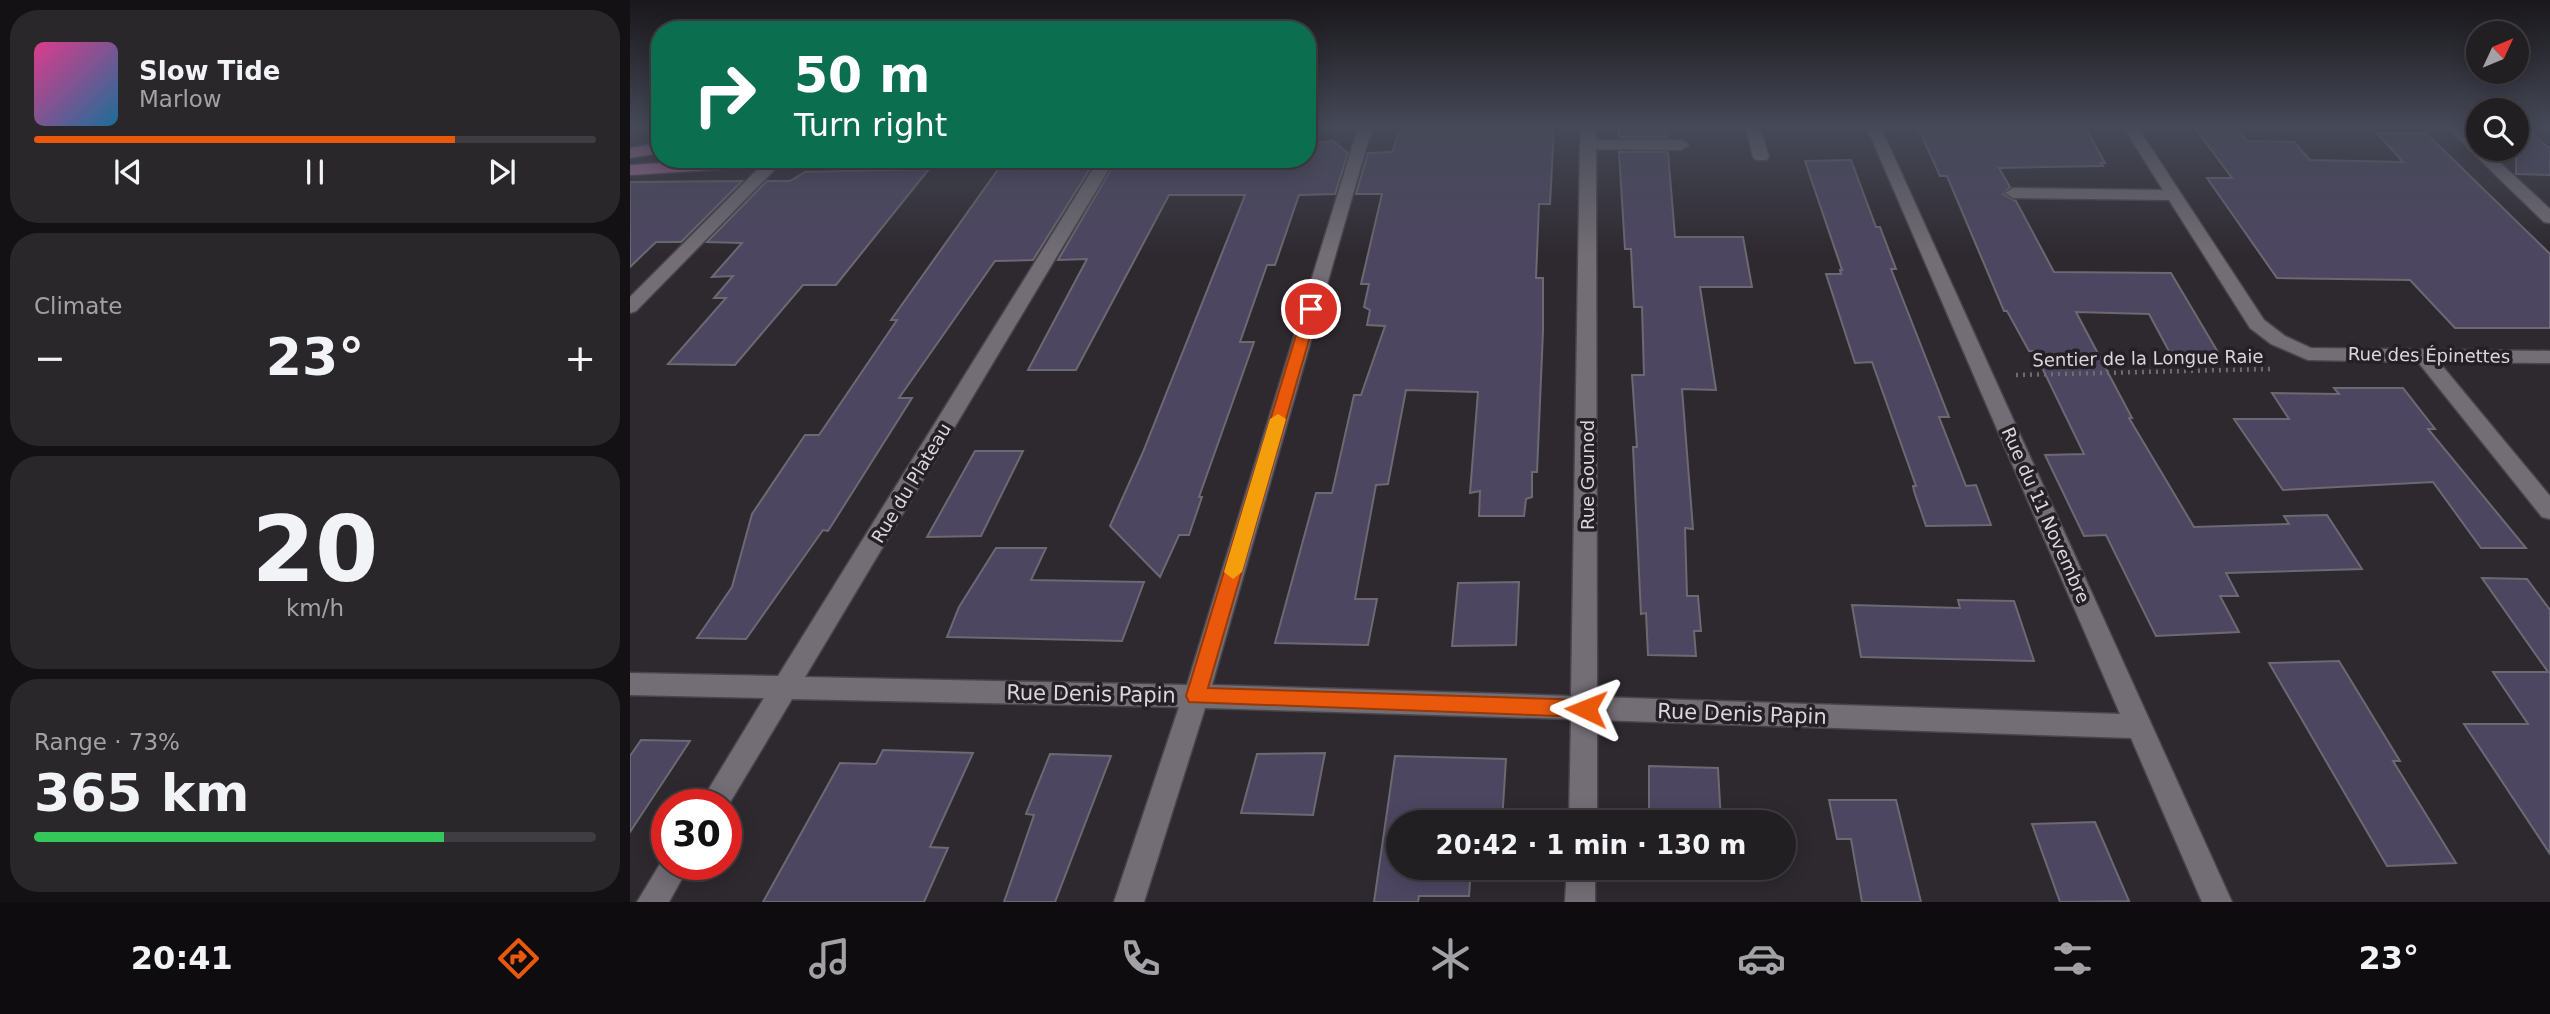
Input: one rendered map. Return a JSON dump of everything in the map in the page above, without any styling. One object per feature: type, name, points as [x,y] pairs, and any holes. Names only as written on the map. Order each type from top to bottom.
[{"type":"street","points":[[630,307],[766,170]]},
{"type":"street","name":"Rue du Plateau","points":[[723,789],[1100,170]]},
{"type":"street","points":[[1129,902],[1196,696],[1352,170]]},
{"type":"street","name":"Rue Gounod","points":[[1583,810],[1588,170]]},
{"type":"street","name":"Rue du 11 Novembre","points":[[1893,170],[2217,902]]},
{"type":"street","points":[[2158,170],[2257,324],[2278,340],[2308,354]]},
{"type":"street","points":[[2499,170],[2550,218]]},
{"type":"street","points":[[2013,193],[2174,195]]},
{"type":"street","name":"Rue des Épinettes","points":[[2308,354],[2550,357]]},
{"type":"street","points":[[2423,355],[2550,511]]},
{"type":"street","name":"Rue Denis Papin","points":[[630,684],[1196,696],[2139,726]]},
{"type":"street","points":[[652,902],[666,880]]},
{"type":"street","points":[[1580,902],[1581,880]]},
{"type":"path","name":"Sentier de la Longue Raie","points":[[1984,375],[2291,368],[2308,354]]},
{"type":"building","points":[[928,170],[836,285],[803,285],[735,365],[668,364],[726,298],[714,298],[733,276],[712,277],[742,243],[707,242],[767,181],[790,181],[805,172]]},
{"type":"building","points":[[998,170],[1089,170],[1033,260],[995,261],[899,398],[912,398],[828,531],[823,530],[746,639],[697,638],[732,587],[752,514],[805,435],[819,435],[897,320],[891,320]]},
{"type":"building","points":[[1111,170],[1343,170],[1335,194],[1299,195],[1275,265],[1267,265],[1240,342],[1254,342],[1199,497],[1202,497],[1189,535],[1179,535],[1160,577],[1110,526],[1143,452],[1245,195],[1169,195],[1076,370],[1028,370],[1087,259],[1058,260]]},
{"type":"building","points":[[1363,170],[1552,170],[1550,204],[1539,204],[1536,278],[1543,278],[1543,331],[1537,472],[1532,472],[1532,497],[1526,499],[1524,516],[1479,516],[1480,491],[1470,493],[1478,392],[1406,390],[1388,484],[1376,485],[1355,599],[1377,599],[1368,645],[1275,643],[1316,493],[1332,493],[1354,395],[1361,395],[1385,326],[1367,325],[1370,310],[1364,307],[1369,284],[1361,284],[1382,194],[1356,194]]},
{"type":"building","points":[[1620,170],[1669,170],[1675,237],[1743,237],[1752,287],[1700,287],[1716,390],[1682,389],[1693,529],[1685,528],[1687,596],[1698,596],[1701,631],[1694,631],[1696,656],[1648,655],[1646,613],[1641,614],[1633,447],[1637,447],[1632,375],[1644,375],[1642,307],[1634,307],[1631,249],[1625,249]]},
{"type":"building","points":[[1808,170],[1855,170],[1876,227],[1880,227],[1896,269],[1891,269],[1949,417],[1939,417],[1966,486],[1976,485],[1991,525],[1926,526],[1914,491],[1913,486],[1916,486],[1872,362],[1855,363],[1826,274],[1841,274],[1842,270]]},
{"type":"building","points":[[1937,170],[2000,170],[2010,187],[2003,194],[2016,201],[2054,272],[2171,273],[2219,354],[2170,353],[2149,314],[2076,312],[2132,418],[2129,418],[2194,527],[2289,524],[2284,516],[2327,515],[2362,569],[2226,573],[2238,596],[2220,596],[2239,632],[2156,636],[2106,535],[2084,536],[2045,455],[2084,454],[2034,351],[2029,351],[2007,311],[2004,311],[1947,176],[1940,176]]},
{"type":"building","points":[[2226,170],[2464,170],[2550,254],[2550,328],[2455,328],[2410,280],[2277,278],[2207,178],[2232,178]]},
{"type":"building","points":[[2516,170],[2550,170],[2550,175],[2516,174]]},
{"type":"building","points":[[742,181],[681,242],[656,242],[630,267],[630,182]]},
{"type":"building","points":[[2334,388],[2403,388],[2435,429],[2428,429],[2526,548],[2481,548],[2433,482],[2283,490],[2234,419],[2289,419],[2272,393],[2339,394]]},
{"type":"building","points":[[975,451],[1023,451],[981,536],[927,537]]},
{"type":"building","points":[[996,548],[1046,548],[1031,580],[1144,582],[1122,641],[947,637],[959,607]]},
{"type":"building","points":[[2482,578],[2527,579],[2550,610],[2550,854],[2464,724],[2528,724],[2493,672],[2548,672]]},
{"type":"building","points":[[1519,582],[1516,645],[1452,646],[1458,583]]},
{"type":"building","points":[[1958,600],[2014,601],[2034,661],[1861,657],[1852,605],[1960,608]]},
{"type":"building","points":[[2339,661],[2400,761],[2393,761],[2456,863],[2387,866],[2269,663]]},
{"type":"building","points":[[641,740],[690,741],[658,789],[651,789],[651,800],[630,832],[630,756]]},
{"type":"building","points":[[883,750],[973,753],[930,847],[948,848],[924,902],[763,902],[840,763],[876,764]]},
{"type":"building","points":[[1325,753],[1313,815],[1241,813],[1257,754]]},
{"type":"building","points":[[1050,754],[1111,756],[1055,902],[1004,902],[1034,815],[1026,814]]},
{"type":"building","points":[[1395,756],[1506,759],[1503,810],[1387,810]]},
{"type":"building","points":[[1649,766],[1718,768],[1720,810],[1649,810]]},
{"type":"building","points":[[1829,800],[1896,800],[1921,902],[1862,902],[1851,839],[1837,839]]},
{"type":"building","points":[[1386,819],[1386,880],[1470,880],[1469,896],[1419,896],[1418,902],[1374,902]]},
{"type":"building","points":[[2095,822],[2129,901],[2060,902],[2032,824]]},
{"type":"slow traffic","points":[[1233,572],[1278,419]]},
{"type":"route","points":[[1311,309],[1196,696],[1586,709]]}]
